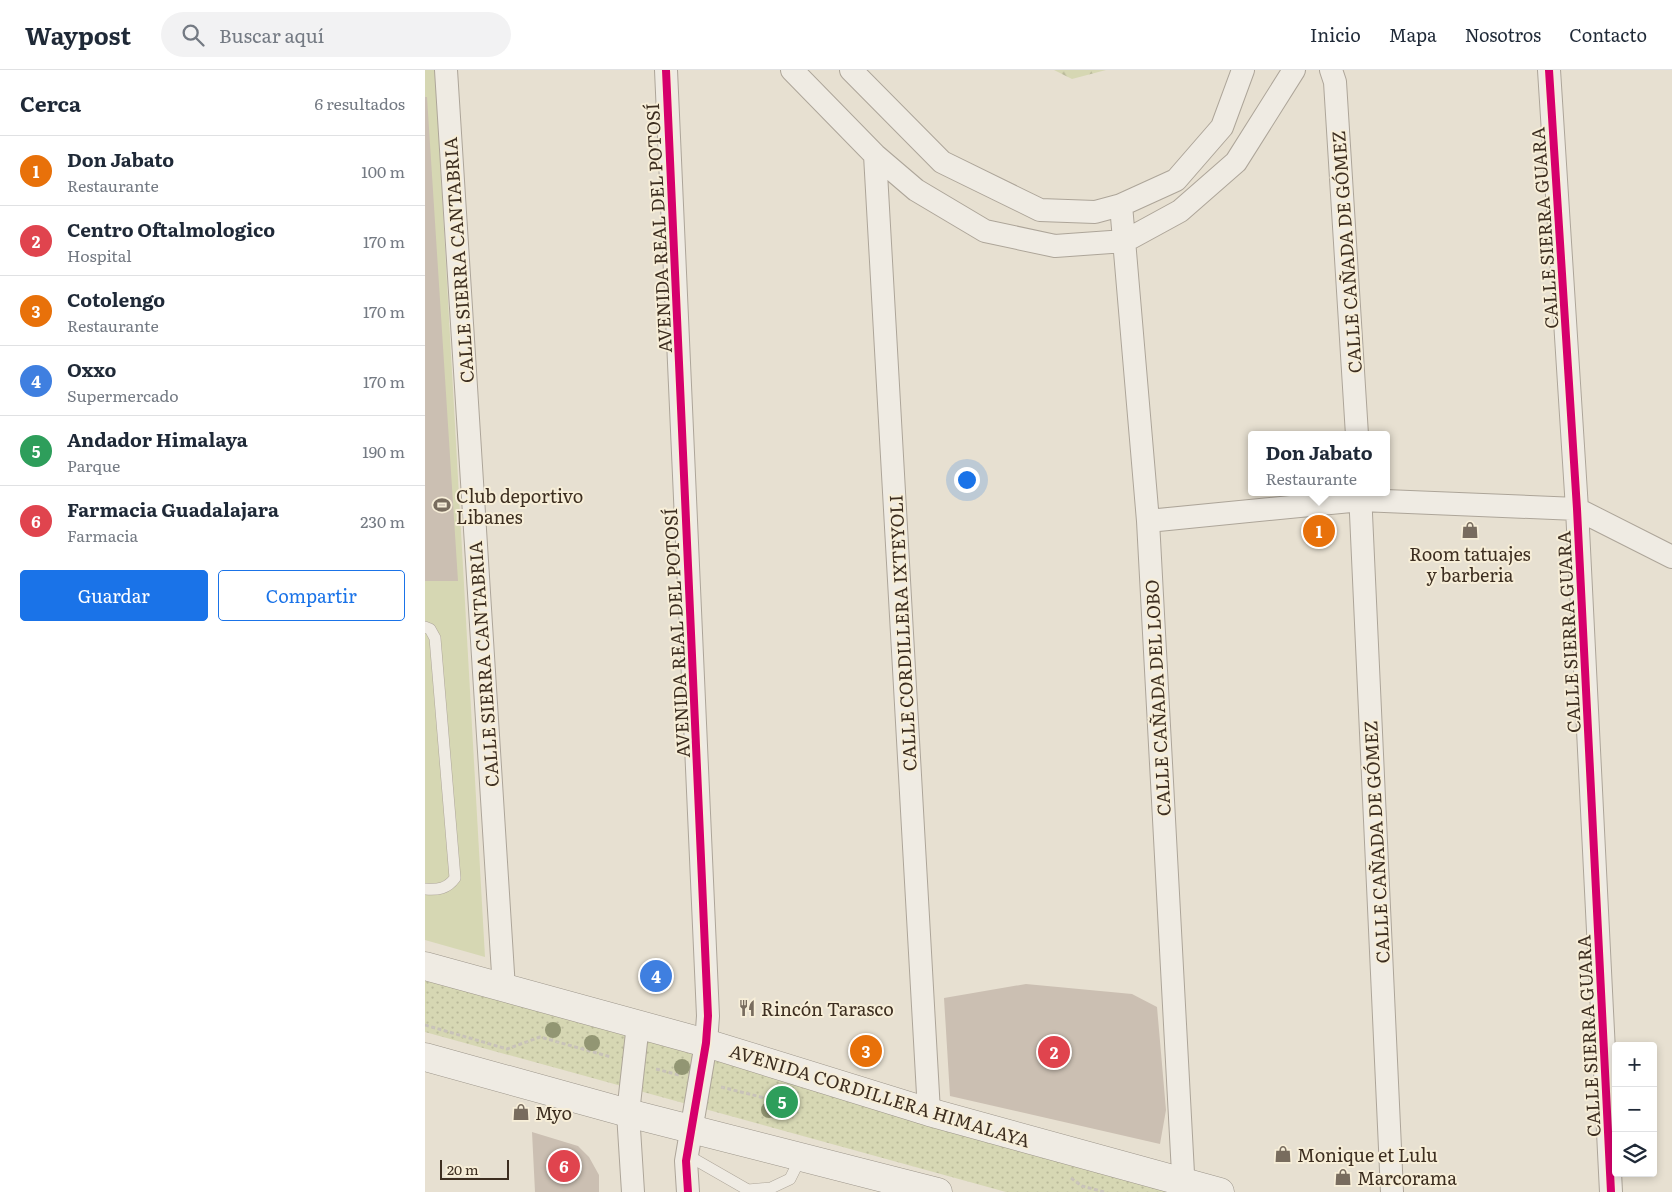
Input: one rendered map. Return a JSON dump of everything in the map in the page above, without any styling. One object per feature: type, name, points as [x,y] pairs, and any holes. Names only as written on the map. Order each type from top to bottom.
[{"type":"main road","name":"AVENIDA CORDILLERA HIMALAYA","points":[[425,966],[504,989],[706,1042],[929,1112],[1183,1187],[1220,1192]]},
{"type":"main road","points":[[425,1057],[627,1113],[689,1142],[801,1157],[938,1192]]},
{"type":"street","name":"CALLE SIERRA CANTABRIA","points":[[446,70],[504,989]]},
{"type":"street","name":"AVENIDA REAL DEL POTOSÍ","points":[[666,70],[708,1016],[706,1042],[689,1142],[688,1192]]},
{"type":"street","points":[[792,70],[875,155],[916,190],[985,231],[1055,246],[1125,241],[1180,211],[1236,162],[1294,70]]},
{"type":"street","points":[[851,70],[942,162],[1040,210],[1095,212],[1121,205],[1176,180],[1222,127],[1243,70]]},
{"type":"street","name":"CALLE CAÑADA DE GÓMEZ","points":[[1331,70],[1335,82],[1357,431]]},
{"type":"street","name":"CALLE SIERRA GUARA","points":[[1549,70],[1577,509],[1611,1192]]},
{"type":"street","name":"CALLE CORDILLERA IXTEYOLI","points":[[875,155],[929,1112]]},
{"type":"street","name":"CALLE CAÑADA DEL LOBO","points":[[1121,205],[1148,521],[1183,1187]]},
{"type":"street","points":[[1148,521],[1361,496],[1577,509],[1672,558]]},
{"type":"street","name":"CALLE CAÑADA DE GÓMEZ","points":[[1361,496],[1392,1192]]},
{"type":"street","points":[[633,1192],[627,1113],[638,1024]]},
{"type":"lane","points":[[425,627],[430,629],[435,638],[455,878],[448,886],[437,890],[425,889]]},
{"type":"lane","points":[[689,1142],[748,1190],[771,1188],[790,1179],[801,1157]]},
{"type":"path","points":[[425,1025],[507,1049],[540,1037],[777,1101],[805,1098]]},
{"type":"path","points":[[1066,1174],[1082,1186],[1104,1192]]},
{"type":"green space","name":"Club deportivo Libanes","points":[[425,70],[435,70],[485,957],[425,940]]},
{"type":"green space","points":[[1054,70],[1106,70],[1072,79]]},
{"type":"green space","points":[[425,976],[1210,1192],[1006,1192],[425,1032]]},
{"type":"building","points":[[425,97],[427,97],[458,581],[425,581]]},
{"type":"building","points":[[1026,984],[1132,994],[1157,1007],[1166,1110],[1160,1144],[950,1096],[944,998]]},
{"type":"building","points":[[532,1132],[578,1146],[589,1157],[599,1175],[599,1192],[535,1192]]},
{"type":"cycle path","points":[[666,70],[708,1016],[706,1043],[686,1161],[688,1192]]},
{"type":"cycle path","points":[[1549,70],[1577,509],[1611,1192]]},
{"type":"place","name":"Club deportivo Libanes","points":[[442,505]]},
{"type":"place","name":"Room tatuajes y barberia","points":[[1470,530]]},
{"type":"place","name":"Don Jabato","points":[[1319,531]]},
{"type":"place","name":"Oxxo","points":[[656,976]]},
{"type":"place","name":"Rincón Tarasco","points":[[747,1008]]},
{"type":"place","name":"Cotolengo","points":[[866,1051]]},
{"type":"place","name":"Centro Oftalmologico","points":[[1054,1052]]},
{"type":"place","name":"Andador Himalaya","points":[[782,1102]]},
{"type":"place","name":"Myo","points":[[521,1112]]},
{"type":"place","name":"Monique et Lulu","points":[[1283,1154]]},
{"type":"place","name":"Farmacia Guadalajara","points":[[564,1166]]},
{"type":"place","name":"Marcorama","points":[[1343,1177]]}]
